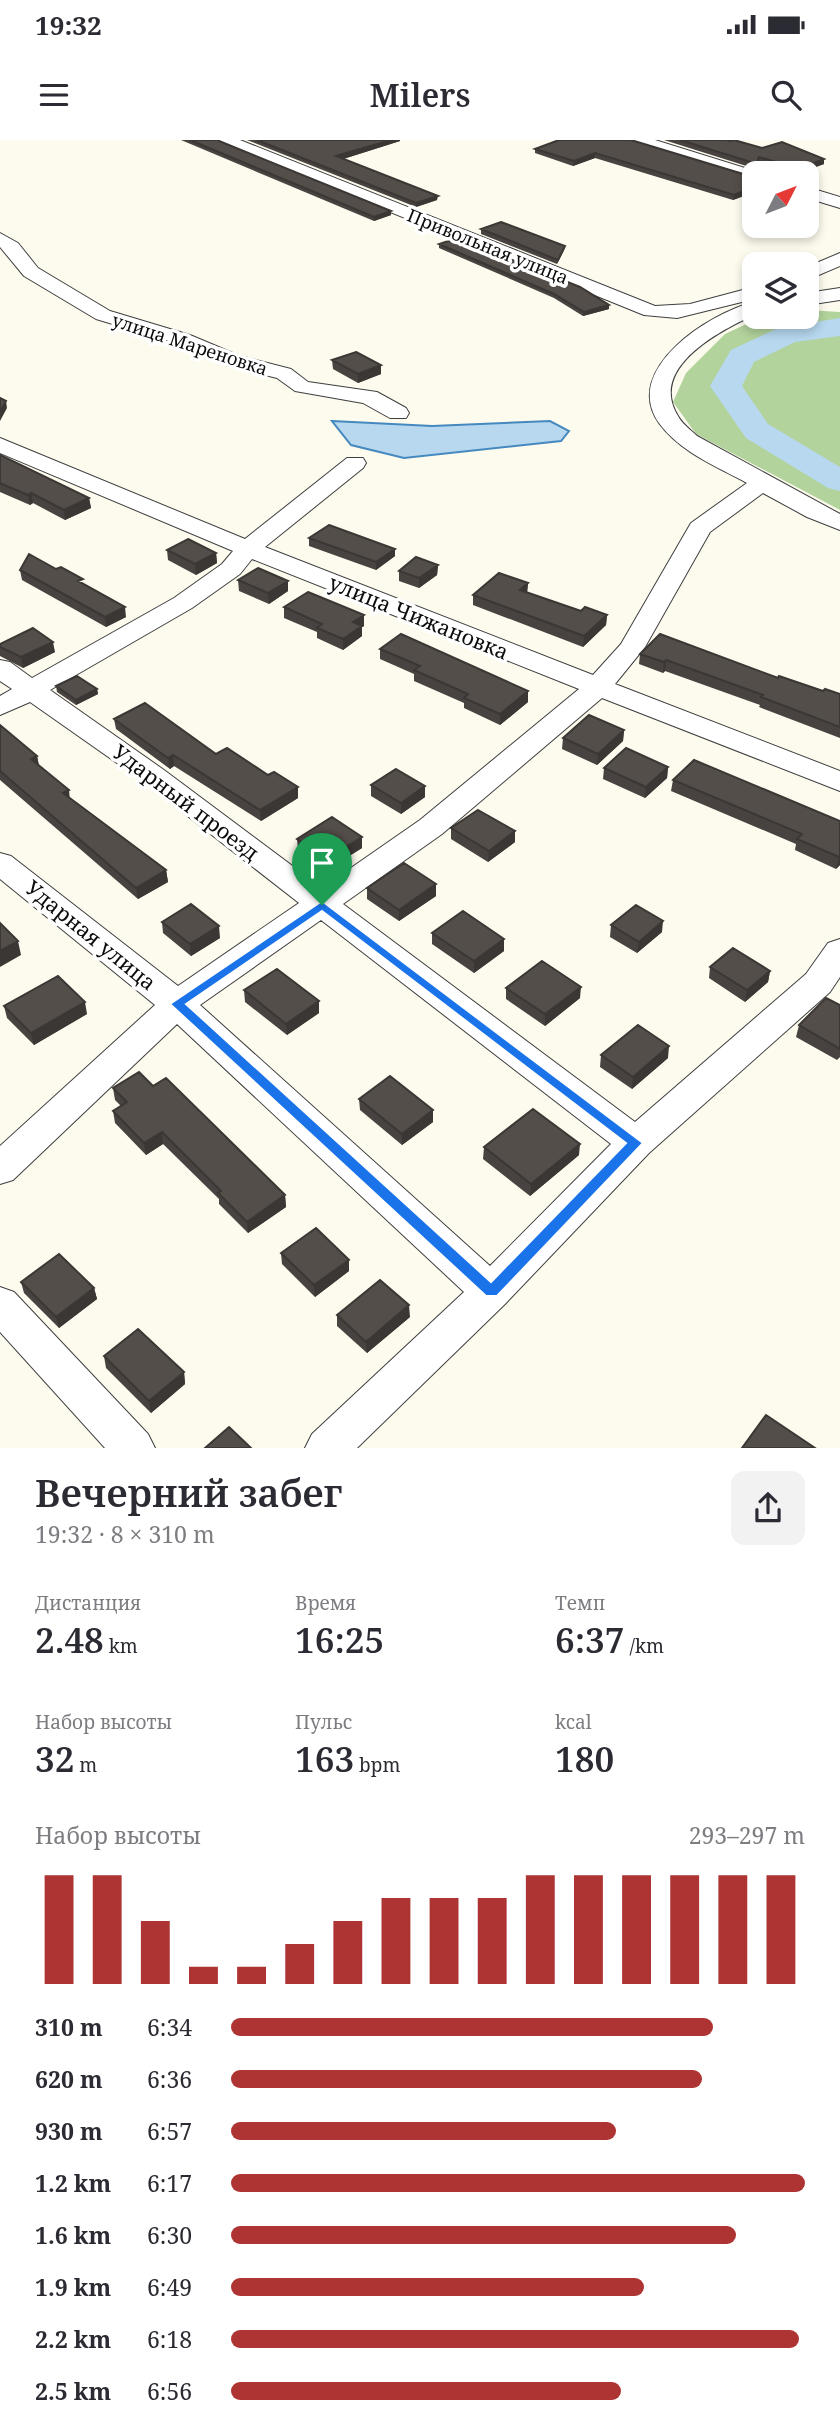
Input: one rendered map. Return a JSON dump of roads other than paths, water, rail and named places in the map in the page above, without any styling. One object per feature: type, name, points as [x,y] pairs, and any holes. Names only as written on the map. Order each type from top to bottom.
[{"type":"street","name":"Привольная улица","points":[[226,140],[650,311],[668,315],[742,296]]},
{"type":"street","points":[[638,140],[742,171]]},
{"type":"street","points":[[819,195],[840,203]]},
{"type":"street","name":"улица Мареновка","points":[[0,238],[12,247],[31,272],[103,315],[183,339],[233,361],[284,373],[302,387],[360,395],[398,413]]},
{"type":"street","points":[[819,269],[840,260]]},
{"type":"street","points":[[819,297],[840,294]]},
{"type":"street","points":[[742,315],[695,340],[669,365],[660,382],[658,403],[667,419],[689,441],[840,523]]},
{"type":"street","name":"улица Чижановка","points":[[0,445],[248,549],[840,782]]},
{"type":"street","points":[[0,707],[183,603],[231,569],[248,549],[355,463]]},
{"type":"street","points":[[0,1169],[177,1004],[431,827],[597,688],[632,647],[699,528],[762,483]]},
{"type":"street","name":"Ударный проезд","points":[[0,668],[154,776],[636,1143]]},
{"type":"street","name":"Ударная улица","points":[[0,863],[177,1004],[491,1292]]},
{"type":"street","points":[[327,1448],[491,1292],[636,1143],[818,983],[840,951]]},
{"type":"street","points":[[0,1304],[133,1448]]},
{"type":"water","points":[[332,421],[432,426],[550,421],[569,431],[561,441],[404,458],[351,445]]},
{"type":"waterway","points":[[840,327],[788,334],[742,356],[726,386],[757,431],[840,481]]}]
